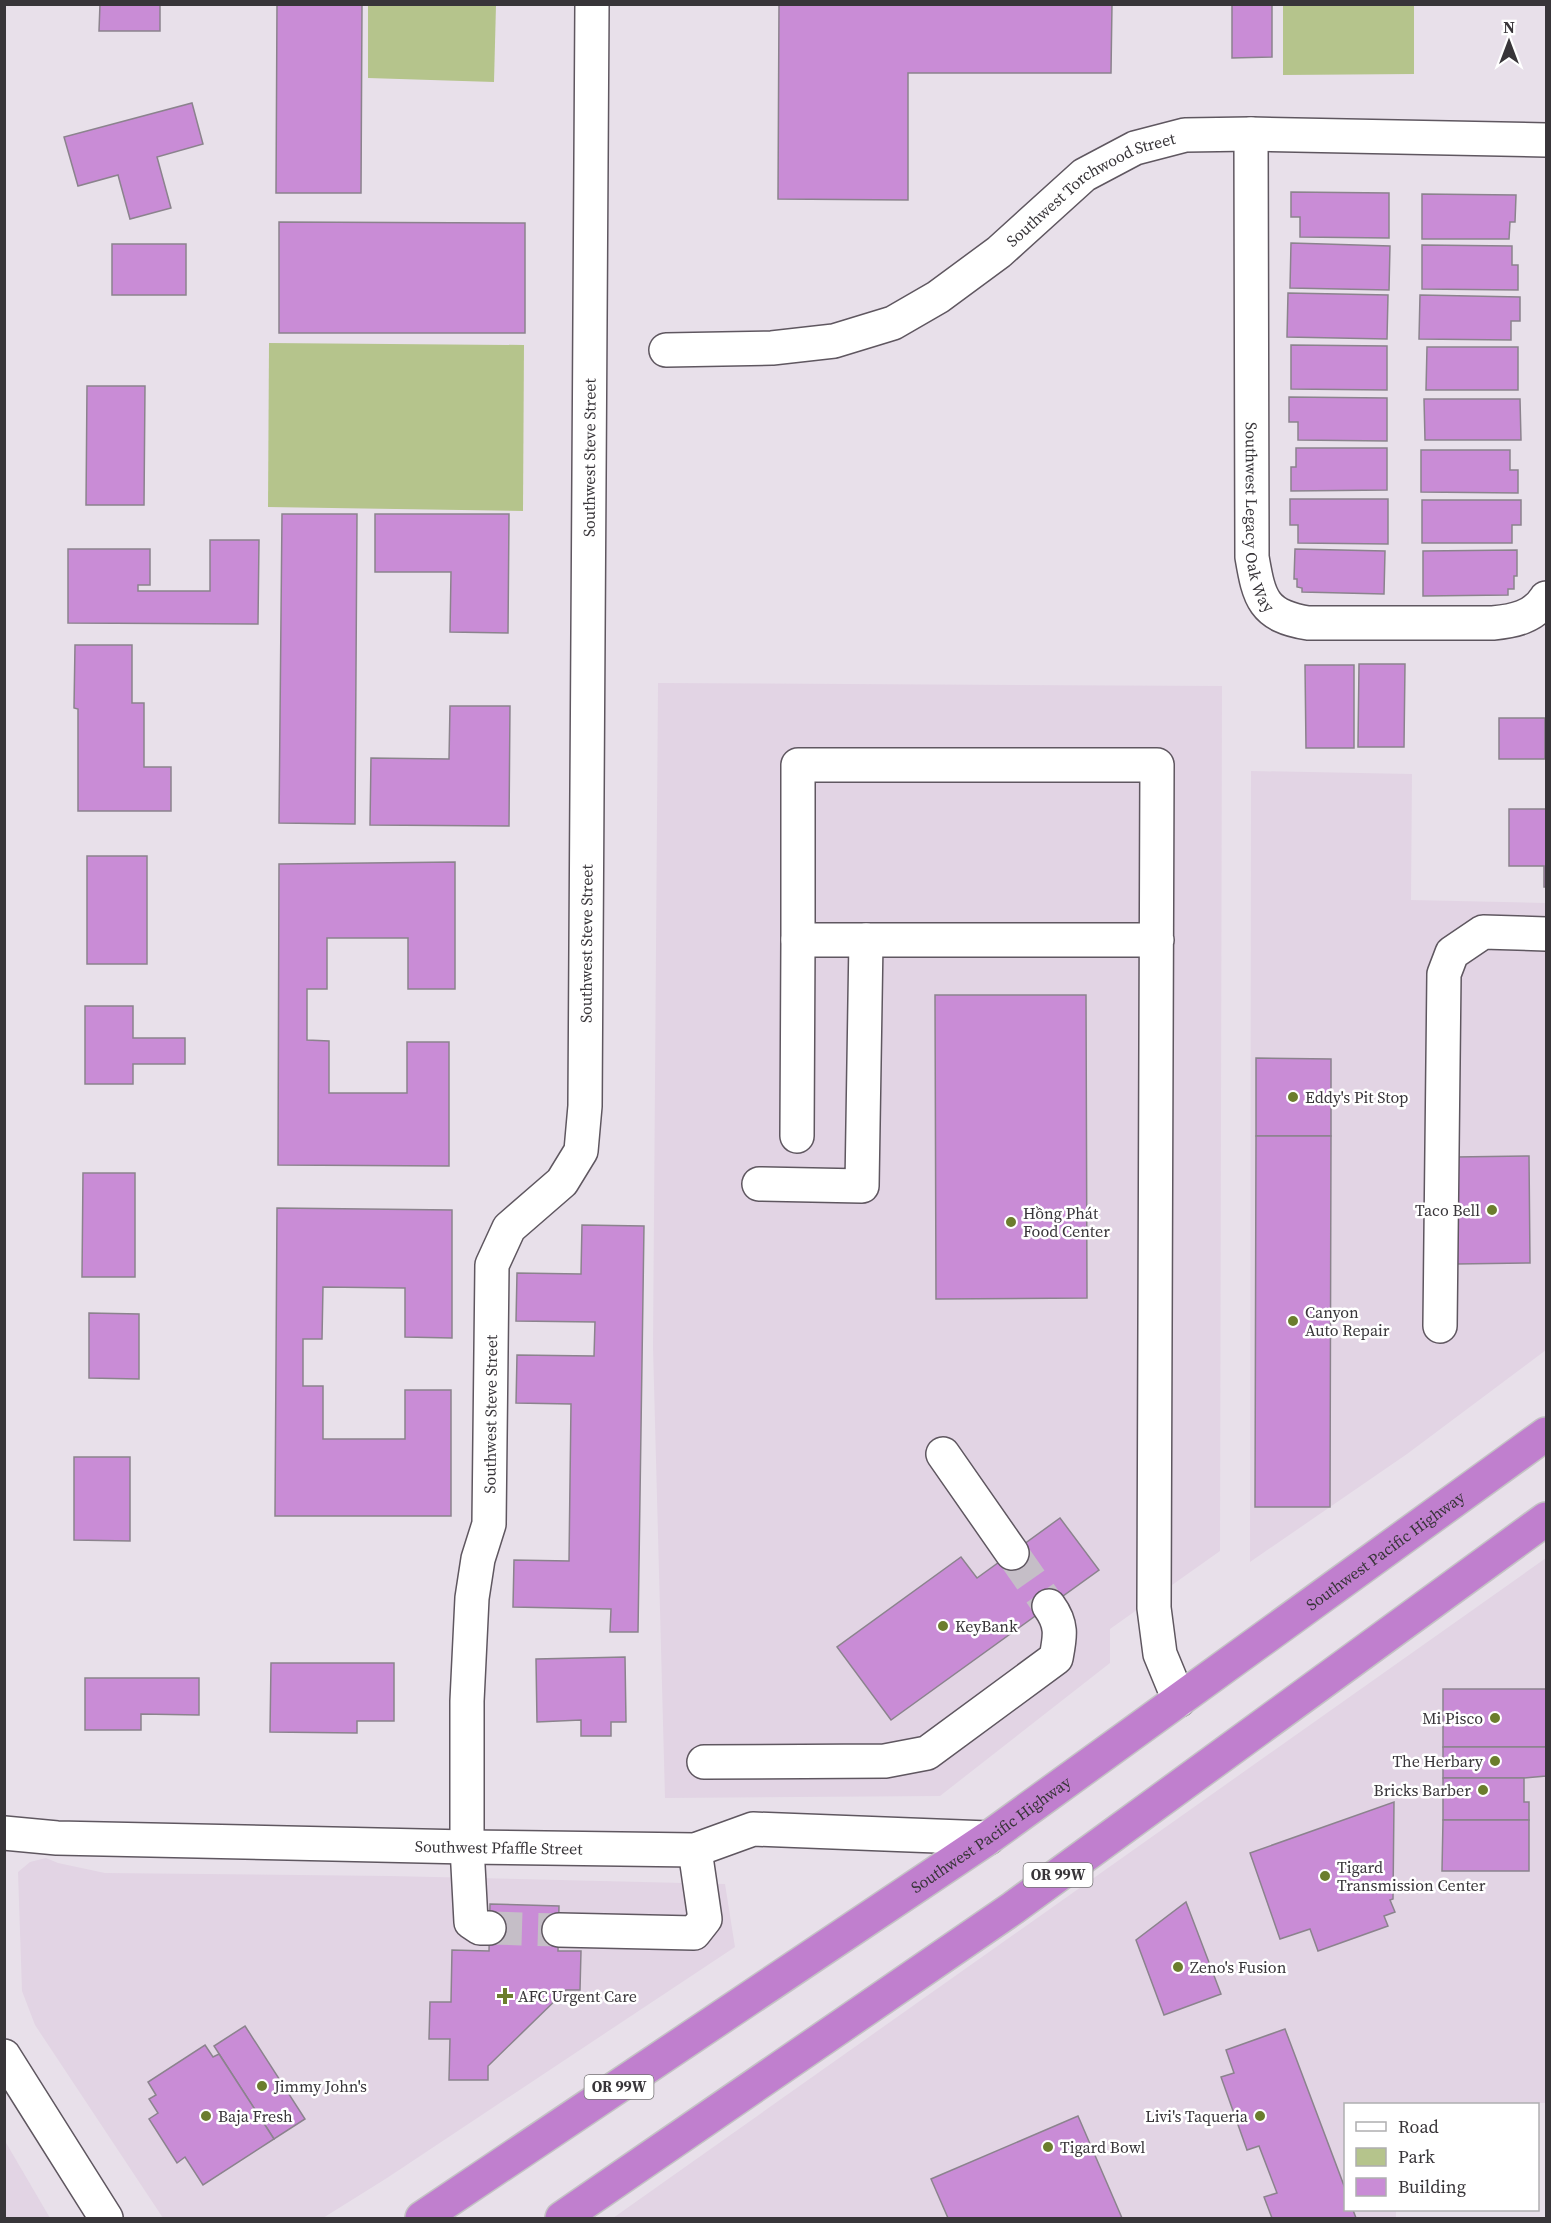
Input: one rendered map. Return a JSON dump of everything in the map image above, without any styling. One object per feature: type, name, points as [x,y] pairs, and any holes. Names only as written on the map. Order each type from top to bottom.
[{"type":"highway","name":"Southwest Pacific Highway","points":[[422,2218],[988,1838],[1546,1434]]},
{"type":"highway","name":"OR 99W","points":[[561,2218],[1013,1908],[1546,1520]]},
{"type":"street","name":"Southwest Steve Street","points":[[489,1928],[480,1928],[471,1922],[467,1847],[467,1701],[472,1598],[478,1558],[489,1524],[492,1265],[509,1228],[562,1182],[581,1151],[585,1106],[592,4]]},
{"type":"street","name":"Southwest Torchwood Street","points":[[666,350],[792,346],[834,341],[893,323],[938,297],[999,252],[1084,175],[1135,148],[1185,135],[1251,134],[1546,140]]},
{"type":"street","name":"Southwest Legacy Oak Way","points":[[1251,134],[1252,557],[1257,588],[1269,608],[1287,620],[1308,623],[1493,623],[1516,621],[1540,608],[1546,598]]},
{"type":"street","points":[[797,1136],[798,765],[1156,765],[1154,1608],[1160,1654],[1179,1700]]},
{"type":"street","points":[[1440,1326],[1444,974],[1452,953],[1483,932],[1546,934]]},
{"type":"street","points":[[798,940],[1157,940]]},
{"type":"street","points":[[759,1184],[862,1186],[866,940]]},
{"type":"street","points":[[943,1454],[1012,1553]]},
{"type":"street","points":[[704,1762],[885,1761],[927,1753],[1056,1658],[1060,1635],[1058,1618],[1049,1606]]},
{"type":"street","name":"Southwest Pfaffle Street","points":[[4,1833],[57,1838],[695,1850],[753,1829],[988,1838]]},
{"type":"street","points":[[559,1930],[694,1933],[705,1919],[695,1850]]},
{"type":"street","points":[[4,2056],[106,2218]]},
{"type":"shaded area","points":[[658,683],[1222,686],[1220,1551],[1110,1629],[1110,1663],[940,1796],[665,1798],[653,1347]]},
{"type":"shaded area","points":[[1251,771],[1412,774],[1411,900],[1546,903],[1546,1350],[1407,1454],[1250,1562]]},
{"type":"shaded area","points":[[1546,1558],[1546,2103],[1344,2103],[1344,2211],[1396,2211],[1396,2218],[613,2218]]},
{"type":"shaded area","points":[[46,1858],[58,1863],[105,1873],[390,1876],[725,1884],[735,1947],[323,2218],[163,2218],[35,2025],[22,1991],[18,1872],[30,1862]]},
{"type":"shaded area","points":[[5,2141],[50,2218],[5,2218]]},
{"type":"green space","points":[[368,5],[496,5],[494,82],[368,78]]},
{"type":"green space","points":[[1283,5],[1414,5],[1414,74],[1283,75]]},
{"type":"green space","points":[[269,343],[524,345],[523,511],[268,507]]},
{"type":"building","points":[[100,4],[160,4],[160,31],[99,31]]},
{"type":"building","points":[[277,4],[362,4],[361,193],[276,193]]},
{"type":"building","points":[[779,4],[1112,4],[1111,73],[908,73],[908,200],[778,199]]},
{"type":"building","points":[[1232,4],[1272,4],[1272,57],[1232,58]]},
{"type":"building","points":[[192,103],[203,144],[157,157],[171,208],[130,219],[118,175],[78,186],[64,137]]},
{"type":"building","points":[[1291,192],[1389,193],[1389,238],[1300,237],[1300,217],[1291,217]]},
{"type":"building","points":[[1422,194],[1516,195],[1515,222],[1510,222],[1509,239],[1422,239]]},
{"type":"building","points":[[279,222],[525,223],[525,333],[279,333]]},
{"type":"building","points":[[1291,243],[1390,246],[1389,290],[1290,288]]},
{"type":"building","points":[[112,244],[186,244],[186,295],[112,295]]},
{"type":"building","points":[[1422,245],[1512,246],[1512,265],[1518,265],[1518,290],[1422,289]]},
{"type":"building","points":[[1288,293],[1388,295],[1387,339],[1287,337]]},
{"type":"building","points":[[1420,295],[1520,297],[1520,321],[1511,321],[1511,340],[1419,339]]},
{"type":"building","points":[[1291,345],[1387,346],[1387,390],[1291,389]]},
{"type":"building","points":[[1427,347],[1518,347],[1518,390],[1426,390]]},
{"type":"building","points":[[87,386],[145,386],[144,505],[86,505]]},
{"type":"building","points":[[1289,397],[1387,398],[1387,441],[1298,440],[1298,422],[1289,422]]},
{"type":"building","points":[[1424,399],[1520,399],[1521,440],[1425,440]]},
{"type":"building","points":[[1296,448],[1387,448],[1387,490],[1291,491],[1291,467],[1296,467]]},
{"type":"building","points":[[1421,450],[1510,450],[1510,470],[1518,470],[1518,493],[1421,492]]},
{"type":"building","points":[[1290,499],[1388,499],[1388,544],[1298,543],[1298,525],[1290,525]]},
{"type":"building","points":[[1422,500],[1521,500],[1521,525],[1512,525],[1512,543],[1422,543]]},
{"type":"building","points":[[282,514],[357,514],[355,824],[279,823]]},
{"type":"building","points":[[375,514],[509,514],[508,633],[450,632],[451,572],[375,572]]},
{"type":"building","points":[[210,540],[259,540],[258,624],[68,623],[68,549],[150,549],[150,585],[138,585],[138,591],[210,591]]},
{"type":"building","points":[[1295,549],[1385,551],[1384,594],[1302,592],[1302,588],[1297,587],[1297,579],[1294,579]]},
{"type":"building","points":[[1517,550],[1517,576],[1514,576],[1514,589],[1508,589],[1508,595],[1423,596],[1423,551]]},
{"type":"building","points":[[75,645],[132,645],[132,703],[144,703],[144,767],[171,767],[171,811],[78,811],[78,709],[74,708]]},
{"type":"building","points":[[1359,664],[1405,664],[1404,747],[1358,747]]},
{"type":"building","points":[[1305,665],[1354,665],[1354,748],[1306,748]]},
{"type":"building","points":[[450,706],[510,706],[509,826],[370,825],[371,758],[449,759]]},
{"type":"building","points":[[1499,718],[1545,718],[1545,759],[1499,759]]},
{"type":"building","points":[[1509,809],[1546,809],[1546,887],[1544,887],[1544,866],[1509,866]]},
{"type":"building","points":[[87,856],[147,856],[147,964],[87,964]]},
{"type":"building","points":[[455,862],[455,989],[408,989],[408,938],[327,938],[327,989],[307,989],[307,1040],[329,1041],[329,1093],[407,1093],[407,1042],[449,1042],[449,1166],[278,1165],[279,864]]},
{"type":"building","name":"Hồng Phát Food Center","points":[[935,995],[1086,995],[1087,1298],[936,1299]]},
{"type":"building","points":[[85,1006],[133,1006],[133,1038],[185,1038],[185,1064],[133,1064],[133,1084],[85,1084]]},
{"type":"building","name":"Eddy's Pit Stop","points":[[1256,1058],[1331,1059],[1331,1136],[1256,1136]]},
{"type":"building","name":"Canyon Auto Repair","points":[[1256,1136],[1331,1136],[1330,1507],[1255,1507]]},
{"type":"building","name":"Taco Bell","points":[[1529,1156],[1530,1263],[1456,1264],[1455,1157]]},
{"type":"building","points":[[83,1173],[135,1173],[135,1277],[82,1277]]},
{"type":"building","points":[[277,1208],[452,1210],[452,1338],[405,1337],[405,1288],[323,1287],[322,1339],[303,1339],[303,1386],[323,1386],[323,1439],[405,1439],[405,1390],[451,1390],[451,1516],[275,1516]]},
{"type":"building","points":[[582,1225],[644,1226],[638,1632],[610,1632],[611,1609],[513,1607],[514,1560],[569,1561],[571,1404],[516,1403],[517,1355],[594,1356],[595,1322],[516,1321],[517,1273],[581,1274]]},
{"type":"building","points":[[89,1313],[139,1314],[139,1379],[89,1378]]},
{"type":"building","points":[[74,1457],[130,1457],[130,1541],[74,1540]]},
{"type":"building","name":"KeyBank","points":[[1060,1518],[1099,1570],[891,1720],[837,1647],[961,1557],[977,1578]]},
{"type":"building","points":[[625,1657],[626,1722],[611,1722],[611,1736],[581,1736],[581,1720],[537,1722],[536,1659]]},
{"type":"building","points":[[271,1663],[394,1663],[394,1721],[357,1721],[357,1733],[270,1732]]},
{"type":"building","points":[[85,1678],[199,1678],[199,1715],[141,1714],[141,1730],[85,1730]]},
{"type":"building","name":"Mi Pisco","points":[[1443,1689],[1546,1689],[1546,1747],[1443,1747]]},
{"type":"building","name":"The Herbary","points":[[1443,1747],[1546,1747],[1546,1776],[1443,1778]]},
{"type":"building","name":"Bricks Barber","points":[[1443,1778],[1524,1778],[1524,1802],[1529,1802],[1529,1820],[1443,1820]]},
{"type":"building","name":"Tigard Transmission Center","points":[[1394,1802],[1393,1899],[1390,1900],[1395,1912],[1384,1916],[1388,1926],[1318,1951],[1310,1929],[1280,1939],[1250,1853]]},
{"type":"building","points":[[1443,1820],[1529,1820],[1529,1871],[1442,1871]]},
{"type":"building","name":"Zeno's Fusion","points":[[1186,1902],[1221,1994],[1164,2015],[1136,1940]]},
{"type":"building","name":"AFC Urgent Care","points":[[490,1904],[559,1906],[558,1951],[581,1951],[580,1990],[566,1990],[488,2066],[488,2080],[449,2080],[450,2039],[429,2039],[430,2002],[451,2002],[452,1950],[489,1951]]},
{"type":"building","name":"Jimmy John's","points":[[245,2026],[305,2119],[274,2139],[214,2046]]},
{"type":"building","points":[[1285,2029],[1344,2186],[1344,2211],[1353,2211],[1356,2218],[1272,2218],[1264,2197],[1277,2193],[1259,2146],[1247,2150],[1221,2077],[1234,2073],[1226,2050]]},
{"type":"building","name":"Baja Fresh","points":[[205,2045],[213,2057],[219,2054],[274,2139],[203,2185],[185,2157],[177,2163],[149,2119],[158,2113],[149,2099],[156,2095],[148,2082]]},
{"type":"building","name":"Tigard Bowl","points":[[1078,2116],[1122,2218],[948,2218],[931,2179]]},
{"type":"tunnel","points":[[1012,1553],[1049,1606]]},
{"type":"tunnel","points":[[489,1928],[559,1930]]},
{"type":"place","name":"Eddy's Pit Stop","points":[[1293,1097]]},
{"type":"place","name":"Taco Bell","points":[[1492,1210]]},
{"type":"place","name":"Hồng Phát Food Center","points":[[1011,1222]]},
{"type":"place","name":"Canyon Auto Repair","points":[[1293,1321]]},
{"type":"place","name":"KeyBank","points":[[943,1626]]},
{"type":"place","name":"Mi Pisco","points":[[1495,1718]]},
{"type":"place","name":"The Herbary","points":[[1495,1761]]},
{"type":"place","name":"Bricks Barber","points":[[1483,1790]]},
{"type":"place","name":"Tigard Transmission Center","points":[[1325,1876]]},
{"type":"place","name":"Zeno's Fusion","points":[[1178,1967]]},
{"type":"place","name":"AFC Urgent Care","points":[[505,1996]]},
{"type":"place","name":"Jimmy John's","points":[[262,2086]]},
{"type":"place","name":"Baja Fresh","points":[[206,2116]]},
{"type":"place","name":"Livi's Taqueria","points":[[1260,2116]]},
{"type":"place","name":"Tigard Bowl","points":[[1048,2147]]}]
